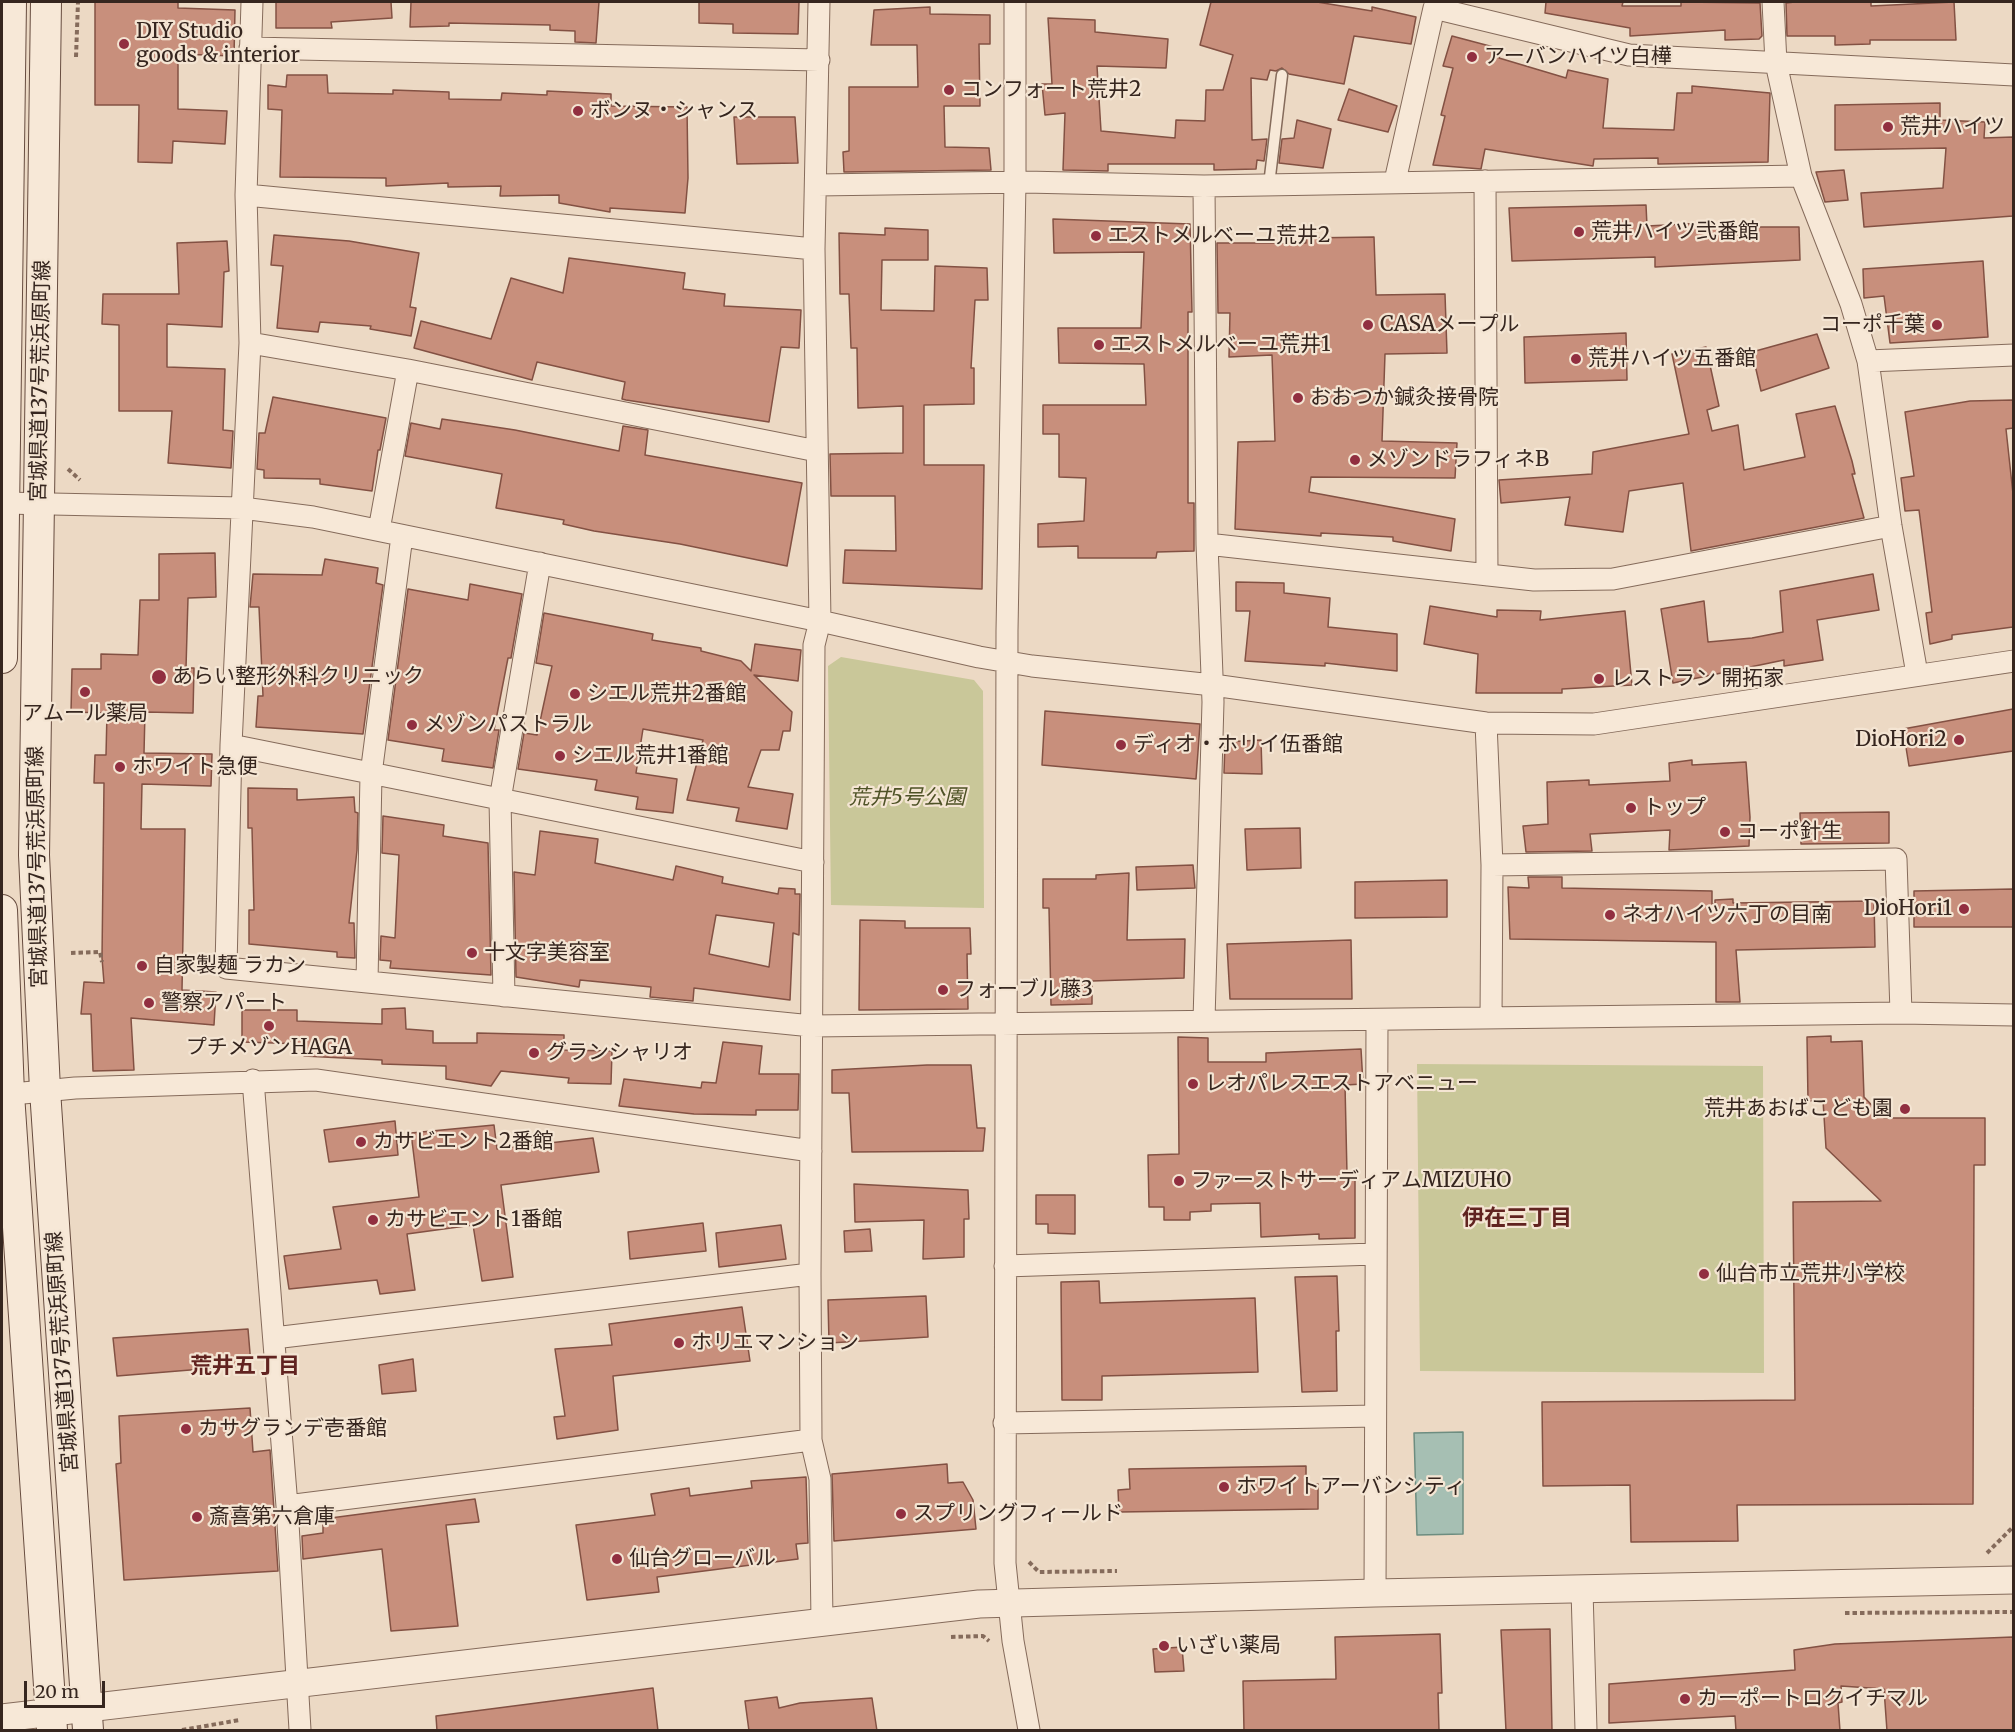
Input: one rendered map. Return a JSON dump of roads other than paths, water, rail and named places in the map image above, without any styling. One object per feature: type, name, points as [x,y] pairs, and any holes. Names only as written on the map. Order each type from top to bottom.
[{"type":"main road","name":"宮城県道137号荒浜原町線","points":[[2,658],[11,2]]},
{"type":"main road","name":"宮城県道137号荒浜原町線","points":[[46,2],[34,855],[45,1090],[88,1719]]},
{"type":"main road","name":"宮城県道137号荒浜原町線","points":[[2,910],[5,1094],[51,1721]]},
{"type":"street","points":[[252,2],[246,195],[250,343],[231,745],[226,968],[812,1026],[1901,1013],[2013,1015]]},
{"type":"street","points":[[819,2],[814,249],[820,621],[814,645],[810,1274],[811,1440],[820,1479],[822,1621]]},
{"type":"street","points":[[1015,2],[1015,182],[1007,662],[1005,1563],[1013,1641],[1029,1731]]},
{"type":"street","points":[[1773,2],[1776,63],[1801,176],[1851,304],[1868,361],[1891,526],[1917,674]]},
{"type":"street","points":[[1395,181],[1434,8],[1629,55],[2013,75]]},
{"type":"street","points":[[250,48],[819,60]]},
{"type":"street","points":[[817,185],[1015,182],[1204,186],[1395,181],[1801,176]]},
{"type":"street","points":[[1485,181],[1486,575]]},
{"type":"street","points":[[1204,186],[1208,544],[1213,685],[1204,1020]]},
{"type":"street","points":[[246,195],[814,249]]},
{"type":"street","points":[[250,343],[408,370],[817,451]]},
{"type":"street","points":[[1868,361],[2013,355]]},
{"type":"street","points":[[379,530],[408,370]]},
{"type":"street","points":[[3,503],[242,508],[313,516],[1007,662],[1213,685],[1486,723],[1594,724],[2013,661]]},
{"type":"street","points":[[1208,544],[1534,580],[1613,579],[1891,526]]},
{"type":"street","points":[[367,982],[371,774],[402,536]]},
{"type":"street","points":[[504,996],[500,800],[540,563]]},
{"type":"street","points":[[1486,723],[1492,865],[1491,1018]]},
{"type":"street","points":[[231,745],[813,862]]},
{"type":"street","points":[[1492,865],[1896,860],[1901,1013]]},
{"type":"street","points":[[1375,1593],[1377,1020]]},
{"type":"street","points":[[253,1080],[287,1506],[300,1731]]},
{"type":"street","points":[[5,1094],[253,1080],[316,1080],[811,1152]]},
{"type":"street","points":[[1005,1266],[1375,1254]]},
{"type":"street","points":[[274,1338],[810,1274]]},
{"type":"street","points":[[1004,1423],[1375,1416]]},
{"type":"street","points":[[287,1506],[811,1440]]},
{"type":"street","points":[[2,1718],[51,1721],[88,1719],[298,1682],[822,1621],[1010,1603],[2013,1580]]},
{"type":"street","points":[[1582,1590],[1586,1731]]},
{"type":"lane","points":[[1269,184],[1282,75]]},
{"type":"place","name":"DIY Studio goods & interior","points":[[124,44]]},
{"type":"place","name":"アーバンハイツ白樺","points":[[1472,57]]},
{"type":"place","name":"コンフォート荒井2","points":[[949,90]]},
{"type":"place","name":"ボンヌ・シャンス","points":[[578,111]]},
{"type":"place","name":"荒井ハイツ","points":[[1888,127]]},
{"type":"place","name":"荒井ハイツ弐番館","points":[[1579,232]]},
{"type":"place","name":"エストメルベーユ荒井2","points":[[1096,236]]},
{"type":"place","name":"CASAメープル","points":[[1368,325]]},
{"type":"place","name":"コーポ千葉","points":[[1937,325]]},
{"type":"place","name":"エストメルベーユ荒井1","points":[[1099,345]]},
{"type":"place","name":"荒井ハイツ五番館","points":[[1576,359]]},
{"type":"place","name":"おおつか鍼灸接骨院","points":[[1298,398]]},
{"type":"place","name":"メゾンドラフィネB","points":[[1355,460]]},
{"type":"place","name":"あらい整形外科クリニック","points":[[159,677]]},
{"type":"place","name":"レストラン 開拓家","points":[[1599,679]]},
{"type":"place","name":"アムール薬局","points":[[85,692]]},
{"type":"place","name":"シエル荒井2番館","points":[[575,694]]},
{"type":"place","name":"メゾンパストラル","points":[[412,725]]},
{"type":"place","name":"DioHori2","points":[[1959,740]]},
{"type":"place","name":"ディオ・ホリイ伍番館","points":[[1121,745]]},
{"type":"place","name":"シエル荒井1番館","points":[[560,756]]},
{"type":"place","name":"ホワイト急便","points":[[120,767]]},
{"type":"place","name":"トップ","points":[[1631,808]]},
{"type":"place","name":"コーポ針生","points":[[1725,832]]},
{"type":"place","name":"DioHori1","points":[[1964,909]]},
{"type":"place","name":"ネオハイツ六丁の目南","points":[[1610,915]]},
{"type":"place","name":"十文字美容室","points":[[472,953]]},
{"type":"place","name":"自家製麺 ラカン","points":[[142,966]]},
{"type":"place","name":"フォーブル藤3","points":[[943,990]]},
{"type":"place","name":"警察アパート","points":[[149,1003]]},
{"type":"place","name":"プチメゾンHAGA","points":[[269,1026]]},
{"type":"place","name":"グランシャリオ","points":[[534,1053]]},
{"type":"place","name":"レオパレスエストアベニュー","points":[[1193,1084]]},
{"type":"place","name":"荒井あおばこども園","points":[[1905,1109]]},
{"type":"place","name":"カサビエント2番館","points":[[361,1142]]},
{"type":"place","name":"ファーストサーディアムMIZUHO","points":[[1179,1181]]},
{"type":"place","name":"カサビエント1番館","points":[[373,1220]]},
{"type":"place","name":"仙台市立荒井小学校","points":[[1704,1274]]},
{"type":"place","name":"ホリエマンション","points":[[679,1343]]},
{"type":"place","name":"カサグランデ壱番館","points":[[186,1429]]},
{"type":"place","name":"ホワイトアーバンシティ","points":[[1224,1487]]},
{"type":"place","name":"スプリングフィールド","points":[[901,1514]]},
{"type":"place","name":"斎喜第六倉庫","points":[[197,1517]]},
{"type":"place","name":"仙台グローバル","points":[[617,1559]]},
{"type":"place","name":"いざい薬局","points":[[1164,1646]]},
{"type":"place","name":"カーポートロクイチマル","points":[[1685,1699]]},
{"type":"district","name":"伊在三丁目","points":[[1517,1219]]},
{"type":"district","name":"荒井五丁目","points":[[245,1367]]},
{"type":"park label","name":"荒井5号公園","points":[[907,798]]}]
